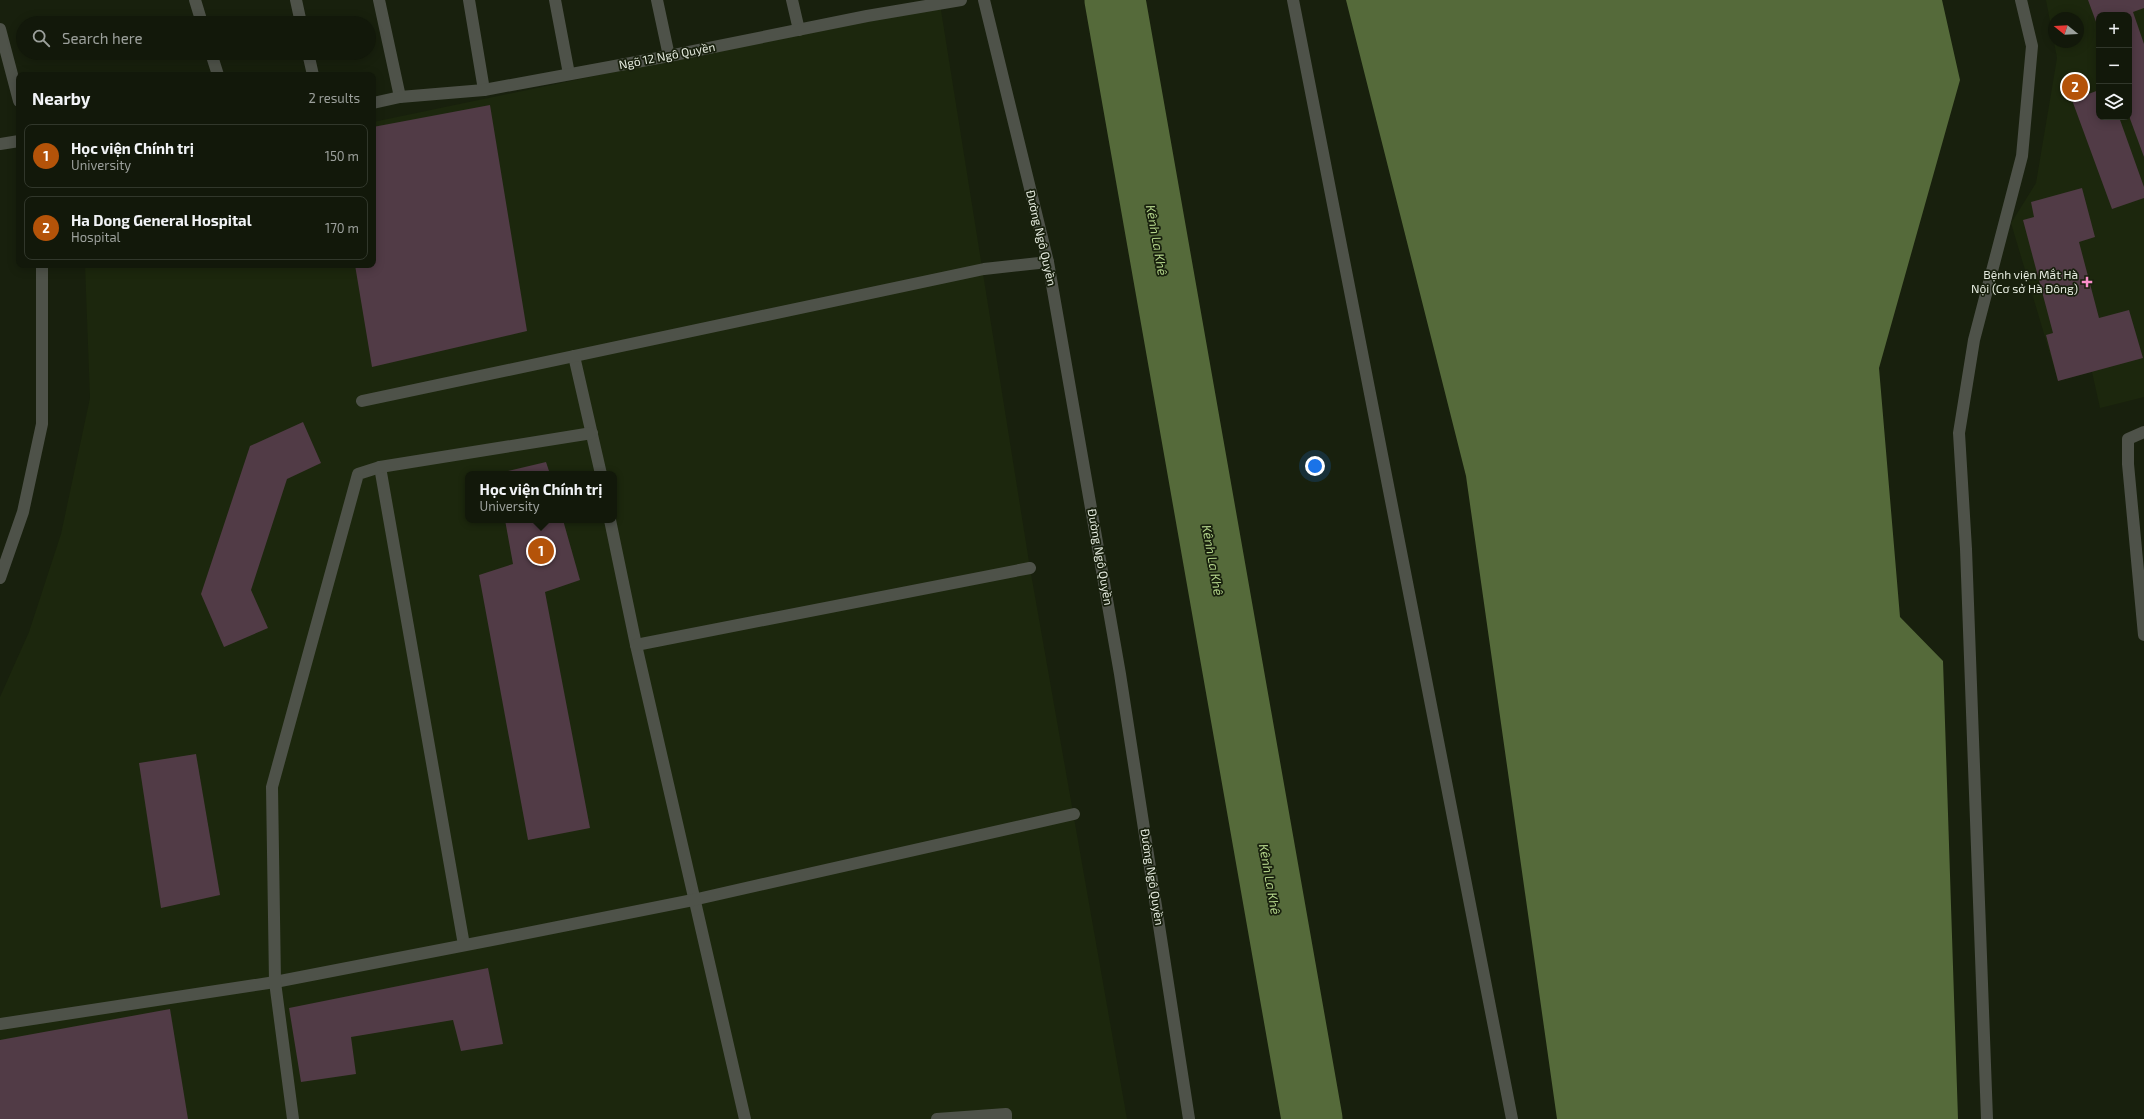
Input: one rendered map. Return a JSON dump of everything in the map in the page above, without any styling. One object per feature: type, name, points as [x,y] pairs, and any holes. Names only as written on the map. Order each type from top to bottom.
[{"type":"street","points":[[195,0],[200,16]]},
{"type":"street","points":[[296,0],[299,16]]},
{"type":"street","points":[[379,0],[400,97]]},
{"type":"street","points":[[469,0],[484,90]]},
{"type":"street","points":[[555,0],[569,74]]},
{"type":"street","points":[[657,0],[669,56]]},
{"type":"street","points":[[792,0],[799,30]]},
{"type":"street","name":"Ngõ 12 Ngô Quyền","points":[[376,102],[400,97],[484,90],[669,56],[867,16],[961,0]]},
{"type":"street","name":"Đường Ngô Quyền","points":[[984,0],[1048,262],[1120,674],[1189,1119]]},
{"type":"street","points":[[1293,0],[1512,1119]]},
{"type":"street","points":[[1987,1119],[1966,549],[1959,433],[1974,340],[2022,156],[2032,46],[2021,0]]},
{"type":"street","points":[[0,29],[16,90]]},
{"type":"street","points":[[213,60],[217,72]]},
{"type":"street","points":[[310,60],[312,72]]},
{"type":"street","points":[[0,144],[16,141]]},
{"type":"street","points":[[362,401],[984,269],[1048,262]]},
{"type":"street","points":[[0,578],[23,512],[42,424],[42,268]]},
{"type":"street","points":[[574,356],[600,471]]},
{"type":"street","points":[[2144,432],[2128,439],[2128,464],[2144,635]]},
{"type":"street","points":[[293,1119],[275,982],[272,787],[358,474],[380,467],[592,433]]},
{"type":"street","points":[[380,467],[464,945]]},
{"type":"street","points":[[611,523],[636,645],[693,900],[744,1119]]},
{"type":"street","points":[[636,645],[1030,568]]},
{"type":"street","points":[[0,1024],[275,982],[693,900],[1074,814]]},
{"type":"street","points":[[937,1119],[1006,1114],[1006,1119]]},
{"type":"shaded area","points":[[1346,0],[1942,0],[1960,80],[1879,368],[1900,617],[1943,661],[1958,1119],[1557,1119],[1466,476]]},
{"type":"shaded area","points":[[2046,0],[2144,0],[2144,397],[2100,408],[2092,372],[2058,381],[2011,223],[2036,183],[2057,58],[2055,48],[2084,48],[2084,12],[2048,12]]},
{"type":"shaded area","points":[[940,4],[1030,568],[1127,1119],[0,1119],[0,697],[29,632],[61,534],[90,398],[85,268],[376,268],[376,121]]},
{"type":"building","points":[[2088,0],[2144,0],[2144,8],[2133,12],[2144,44],[2144,157],[2130,120],[2132,120],[2132,12],[2096,12],[2096,22]]},
{"type":"building","points":[[2096,91],[2096,120],[2120,120],[2144,187],[2144,198],[2112,209],[2072,100]]},
{"type":"building","points":[[490,105],[527,331],[372,367],[356,268],[376,268],[376,126]]},
{"type":"building","points":[[2082,188],[2095,237],[2079,242],[2099,318],[2129,310],[2143,358],[2058,381],[2046,335],[2053,333],[2023,220],[2034,217],[2031,202]]},
{"type":"building","points":[[303,422],[321,463],[287,479],[251,590],[268,628],[224,647],[201,594],[250,446]]},
{"type":"building","points":[[546,462],[549,471],[508,471]]},
{"type":"building","points":[[506,523],[564,523],[580,580],[545,592],[590,828],[528,840],[479,575],[513,564]]},
{"type":"building","points":[[196,754],[220,895],[161,908],[139,763]]},
{"type":"building","points":[[488,968],[503,1044],[461,1051],[453,1020],[351,1037],[356,1074],[301,1082],[289,1008]]},
{"type":"building","points":[[170,1009],[188,1119],[0,1119],[0,1040]]},
{"type":"waterway","name":"Kênh La Khê","points":[[1115,0],[1312,1119]]},
{"type":"place","name":"Ha Dong General Hospital","points":[[2075,87]]},
{"type":"place","name":"Bệnh viện Mắt Hà Nội (Cơ sở Hà Đông)","points":[[2087,282]]},
{"type":"place","name":"Học viện Chính trị","points":[[541,551]]}]
